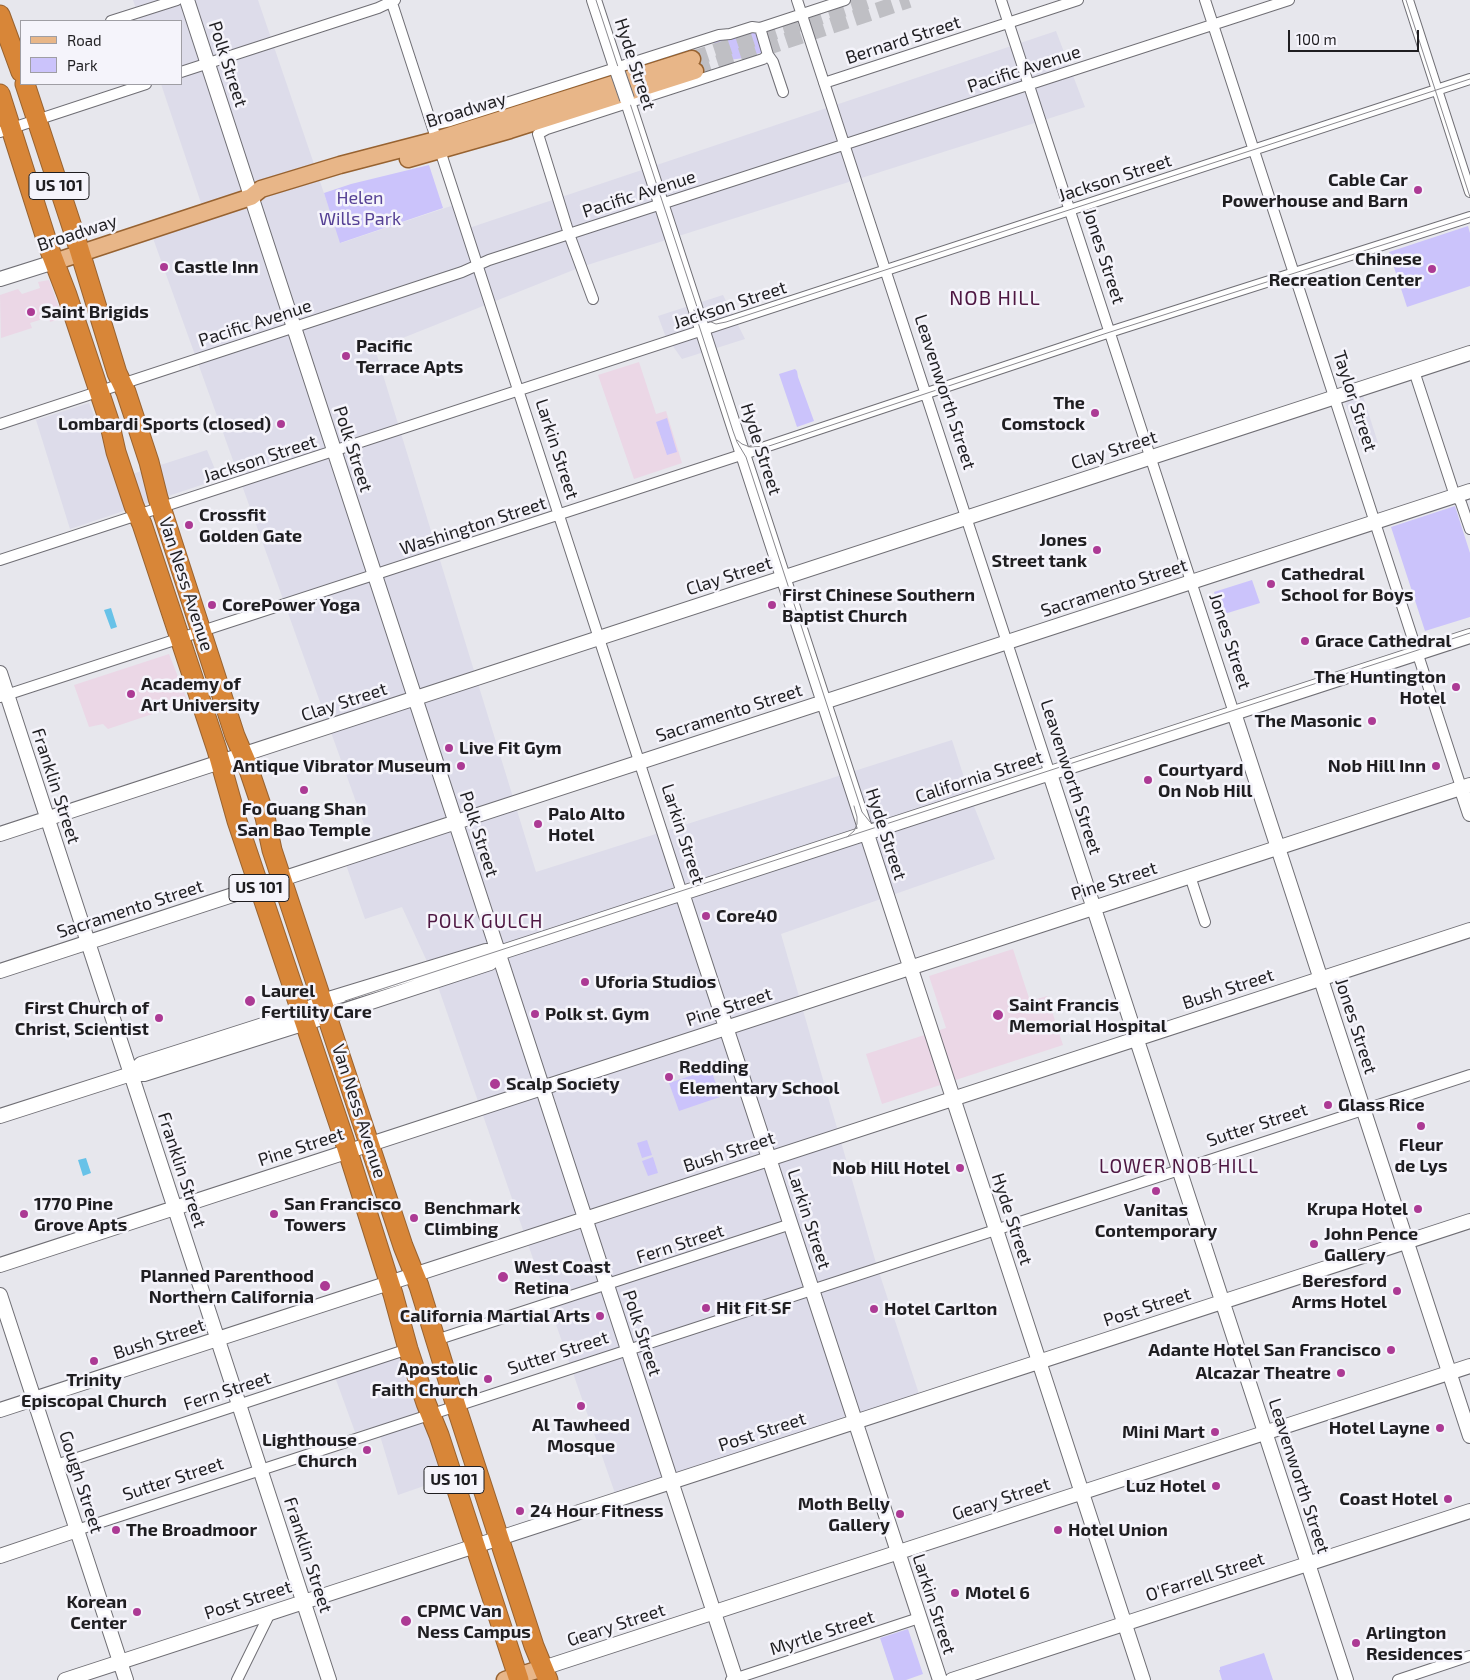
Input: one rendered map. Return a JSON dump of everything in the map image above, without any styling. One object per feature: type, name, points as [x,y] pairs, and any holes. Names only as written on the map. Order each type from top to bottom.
[{"type":"highway","points":[[0,15],[20,69]]},
{"type":"highway","name":"Van Ness Avenue","points":[[25,85],[117,373],[149,462],[161,508],[235,736],[244,755],[265,817],[272,850],[436,1340],[498,1538],[534,1646],[546,1674]]},
{"type":"highway","name":"Van Ness Avenue","points":[[0,94],[5,130],[67,295],[99,391],[119,461],[221,763],[236,821],[303,1017],[389,1283],[408,1349],[439,1435],[475,1546],[514,1679]]},
{"type":"main road","name":"Broadway","points":[[54,262],[251,197],[261,189],[693,65]]},
{"type":"main road","points":[[514,1679],[546,1674]]},
{"type":"street","points":[[115,20],[177,0]]},
{"type":"street","name":"Polk Street","points":[[187,0],[714,1612],[734,1679]]},
{"type":"street","name":"Hyde Street","points":[[594,0],[1143,1680]]},
{"type":"street","name":"Leavenworth Street","points":[[797,0],[1346,1680]]},
{"type":"street","name":"Broadway","points":[[436,139],[450,121],[617,70],[719,35],[730,34],[752,26],[760,28],[846,0]]},
{"type":"street","name":"Jones Street","points":[[1001,0],[1470,1436]]},
{"type":"street","name":"Bernard Street","points":[[824,83],[1078,0]]},
{"type":"street","name":"Taylor Street","points":[[1205,0],[1417,653],[1466,786],[1470,814]]},
{"type":"street","name":"Pacific Avenue","points":[[0,424],[462,272],[489,260],[1289,0]]},
{"type":"street","points":[[1408,0],[1470,192]]},
{"type":"street","points":[[182,72],[378,8],[392,1]]},
{"type":"street","name":"Larkin Street","points":[[392,1],[940,1680]]},
{"type":"street","points":[[760,28],[768,55],[773,62],[783,92]]},
{"type":"street","points":[[592,299],[569,234],[538,134],[547,129],[628,101],[763,60],[768,55]]},
{"type":"street","name":"Jackson Street","points":[[0,560],[1470,79]]},
{"type":"street","points":[[5,130],[143,85]]},
{"type":"street","name":"Washington Street","points":[[4,696],[559,515],[926,392],[1470,217]]},
{"type":"street","name":"Broadway","points":[[0,279],[54,262]]},
{"type":"street","name":"Clay Street","points":[[0,834],[1470,353]]},
{"type":"street","points":[[1414,372],[1453,490],[1463,493],[1461,503],[1470,530]]},
{"type":"street","name":"Sacramento Street","points":[[0,971],[1463,493]]},
{"type":"street","name":"California Street","points":[[0,1116],[131,1074],[141,1064],[303,1017],[325,1009],[374,985],[429,970],[486,951],[499,953],[1470,636]]},
{"type":"street","name":"Franklin Street","points":[[0,672],[4,696],[47,819],[329,1680]]},
{"type":"street","name":"Pine Street","points":[[0,1265],[1466,786]]},
{"type":"street","points":[[1190,876],[1205,922]]},
{"type":"street","name":"Bush Street","points":[[0,1410],[1470,930]]},
{"type":"street","name":"Sutter Street","points":[[0,1556],[1470,1075]]},
{"type":"street","name":"Post Street","points":[[65,1680],[1470,1221]]},
{"type":"street","name":"Fern Street","points":[[436,1340],[791,1224]]},
{"type":"street","name":"Gough Street","points":[[0,1295],[126,1680]]},
{"type":"street","name":"Fern Street","points":[[56,1465],[408,1349]]},
{"type":"street","name":"Geary Street","points":[[546,1674],[714,1612],[1470,1366]]},
{"type":"street","name":"O'Farrell Street","points":[[952,1680],[1470,1511]]},
{"type":"street","points":[[237,1680],[270,1613]]},
{"type":"street","name":"Myrtle Street","points":[[734,1679],[919,1618]]},
{"type":"street","points":[[1398,1680],[1470,1656]]},
{"type":"shaded area","points":[[133,0],[258,0],[341,243],[457,204],[466,229],[1056,31],[1085,107],[581,267],[375,349],[536,872],[952,740],[971,799],[995,859],[781,934],[876,1263],[921,1400],[617,1499],[436,981],[402,907],[365,919],[344,859],[373,849],[150,230],[204,212],[161,85],[182,85],[182,20],[140,20]]},
{"type":"shaded area","name":"Saint Brigids","points":[[49,280],[63,318],[50,322],[49,317],[30,323],[32,328],[1,338],[0,295],[18,289],[22,294],[40,288],[38,282]]},
{"type":"shaded area","points":[[723,295],[745,339],[682,359],[665,335],[658,316]]},
{"type":"shaded area","points":[[639,362],[656,414],[666,411],[682,463],[634,479],[598,375]]},
{"type":"shaded area","points":[[1363,396],[1378,443],[1361,449],[1345,402]]},
{"type":"shaded area","points":[[89,403],[120,478],[207,450],[219,479],[70,529],[36,420]]},
{"type":"shaded area","name":"Academy of Art University","points":[[169,654],[188,702],[108,729],[103,724],[89,727],[74,685]]},
{"type":"shaded area","name":"Saint Francis Memorial Hospital","points":[[1013,949],[1030,1001],[1047,996],[1063,1045],[882,1104],[866,1054],[946,1028],[929,976]]},
{"type":"shaded area","points":[[406,1355],[447,1478],[398,1495],[377,1426],[355,1432],[335,1377]]},
{"type":"green space","points":[[753,29],[756,31],[763,52],[729,60],[727,61],[729,65],[723,67],[714,42]]},
{"type":"green space","name":"Helen Wills Park","points":[[429,165],[443,208],[340,243],[324,193],[351,184]]},
{"type":"green space","name":"Chinese Recreation Center","points":[[1468,226],[1470,233],[1470,286],[1407,307],[1389,252]]},
{"type":"green space","points":[[795,369],[814,421],[797,427],[779,374]]},
{"type":"green space","points":[[667,418],[677,452],[667,455],[656,422]]},
{"type":"green space","points":[[1455,506],[1470,553],[1470,617],[1425,631],[1391,527]]},
{"type":"green space","points":[[1252,580],[1260,603],[1221,615],[1214,592]]},
{"type":"green space","points":[[711,1069],[720,1097],[679,1111],[669,1083]]},
{"type":"green space","points":[[647,1140],[652,1155],[642,1158],[637,1143]]},
{"type":"green space","points":[[653,1157],[658,1173],[648,1176],[642,1161]]},
{"type":"green space","points":[[908,1629],[923,1674],[906,1680],[894,1680],[880,1638]]},
{"type":"green space","points":[[1264,1653],[1273,1680],[1222,1680],[1220,1667]]},
{"type":"water","points":[[111,608],[117,627],[111,629],[104,610]]},
{"type":"water","points":[[86,1158],[91,1173],[83,1176],[78,1160]]},
{"type":"tunnel","points":[[692,59],[871,0]]},
{"type":"tunnel","points":[[695,71],[909,0]]},
{"type":"tram line","points":[[596,0],[698,310],[704,319],[716,324],[1470,79]]},
{"type":"tram line","points":[[1406,0],[1470,197]]},
{"type":"tram line","points":[[737,440],[750,447],[769,446],[1104,334],[1470,217]]},
{"type":"tram line","points":[[694,310],[733,431],[746,457],[862,812],[870,822],[883,825]]},
{"type":"tram line","points":[[345,1001],[1470,633]]},
{"type":"tram line","points":[[847,837],[854,831],[857,824],[854,806]]},
{"type":"place","name":"Cable Car Powerhouse and Barn","points":[[1418,190]]},
{"type":"place","name":"Castle Inn","points":[[164,267]]},
{"type":"place","name":"Chinese Recreation Center","points":[[1432,269]]},
{"type":"place","name":"Saint Brigids","points":[[31,312]]},
{"type":"place","name":"Pacific Terrace Apts","points":[[346,356]]},
{"type":"place","name":"The Comstock","points":[[1095,413]]},
{"type":"place","name":"Lombardi Sports (closed)","points":[[281,424]]},
{"type":"place","name":"Crossfit Golden Gate","points":[[189,525]]},
{"type":"place","name":"Jones Street tank","points":[[1097,550]]},
{"type":"place","name":"Cathedral School for Boys","points":[[1271,584]]},
{"type":"place","name":"CorePower Yoga","points":[[212,605]]},
{"type":"place","name":"First Chinese Southern Baptist Church","points":[[772,605]]},
{"type":"place","name":"Grace Cathedral","points":[[1305,641]]},
{"type":"place","name":"The Huntington Hotel","points":[[1456,687]]},
{"type":"place","name":"Academy of Art University","points":[[131,694]]},
{"type":"place","name":"The Masonic","points":[[1372,721]]},
{"type":"place","name":"Live Fit Gym","points":[[449,748]]},
{"type":"place","name":"Antique Vibrator Museum","points":[[461,766]]},
{"type":"place","name":"Nob Hill Inn","points":[[1436,766]]},
{"type":"place","name":"Courtyard On Nob Hill","points":[[1148,780]]},
{"type":"place","name":"Fo Guang Shan San Bao Temple","points":[[304,790]]},
{"type":"place","name":"Palo Alto Hotel","points":[[538,824]]},
{"type":"place","name":"Core40","points":[[706,916]]},
{"type":"place","name":"Uforia Studios","points":[[585,982]]},
{"type":"place","name":"Laurel Fertility Care","points":[[250,1001]]},
{"type":"place","name":"Polk st. Gym","points":[[535,1014]]},
{"type":"place","name":"Saint Francis Memorial Hospital","points":[[998,1015]]},
{"type":"place","name":"First Church of Christ, Scientist","points":[[159,1018]]},
{"type":"place","name":"Redding Elementary School","points":[[669,1077]]},
{"type":"place","name":"Scalp Society","points":[[495,1084]]},
{"type":"place","name":"Glass Rice","points":[[1328,1105]]},
{"type":"place","name":"Fleur de Lys","points":[[1421,1126]]},
{"type":"place","name":"Nob Hill Hotel","points":[[960,1168]]},
{"type":"place","name":"Vanitas Contemporary","points":[[1156,1191]]},
{"type":"place","name":"Krupa Hotel","points":[[1418,1209]]},
{"type":"place","name":"1770 Pine Grove Apts","points":[[24,1214]]},
{"type":"place","name":"San Francisco Towers","points":[[274,1214]]},
{"type":"place","name":"Benchmark Climbing","points":[[414,1218]]},
{"type":"place","name":"John Pence Gallery","points":[[1314,1244]]},
{"type":"place","name":"West Coast Retina","points":[[503,1277]]},
{"type":"place","name":"Planned Parenthood Northern California","points":[[325,1286]]},
{"type":"place","name":"Beresford Arms Hotel","points":[[1397,1291]]},
{"type":"place","name":"Hit Fit SF","points":[[706,1308]]},
{"type":"place","name":"Hotel Carlton","points":[[874,1309]]},
{"type":"place","name":"California Martial Arts","points":[[600,1316]]},
{"type":"place","name":"Adante Hotel San Francisco","points":[[1391,1350]]},
{"type":"place","name":"Trinity Episcopal Church","points":[[94,1361]]},
{"type":"place","name":"Alcazar Theatre","points":[[1341,1373]]},
{"type":"place","name":"Apostolic Faith Church","points":[[488,1379]]},
{"type":"place","name":"Al Tawheed Mosque","points":[[581,1406]]},
{"type":"place","name":"Hotel Layne","points":[[1440,1428]]},
{"type":"place","name":"Mini Mart","points":[[1215,1432]]},
{"type":"place","name":"Lighthouse Church","points":[[367,1450]]},
{"type":"place","name":"Luz Hotel","points":[[1216,1486]]},
{"type":"place","name":"Coast Hotel","points":[[1448,1499]]},
{"type":"place","name":"24 Hour Fitness","points":[[520,1511]]},
{"type":"place","name":"Moth Belly Gallery","points":[[900,1514]]},
{"type":"place","name":"The Broadmoor","points":[[116,1530]]},
{"type":"place","name":"Hotel Union","points":[[1058,1530]]},
{"type":"place","name":"Motel 6","points":[[955,1593]]},
{"type":"place","name":"Korean Center","points":[[137,1612]]},
{"type":"place","name":"CPMC Van Ness Campus","points":[[406,1621]]},
{"type":"place","name":"Arlington Residences","points":[[1356,1643]]},
{"type":"district","name":"NOB HILL","points":[[995,298]]},
{"type":"district","name":"POLK GULCH","points":[[485,922]]},
{"type":"district","name":"LOWER NOB HILL","points":[[1179,1167]]}]
